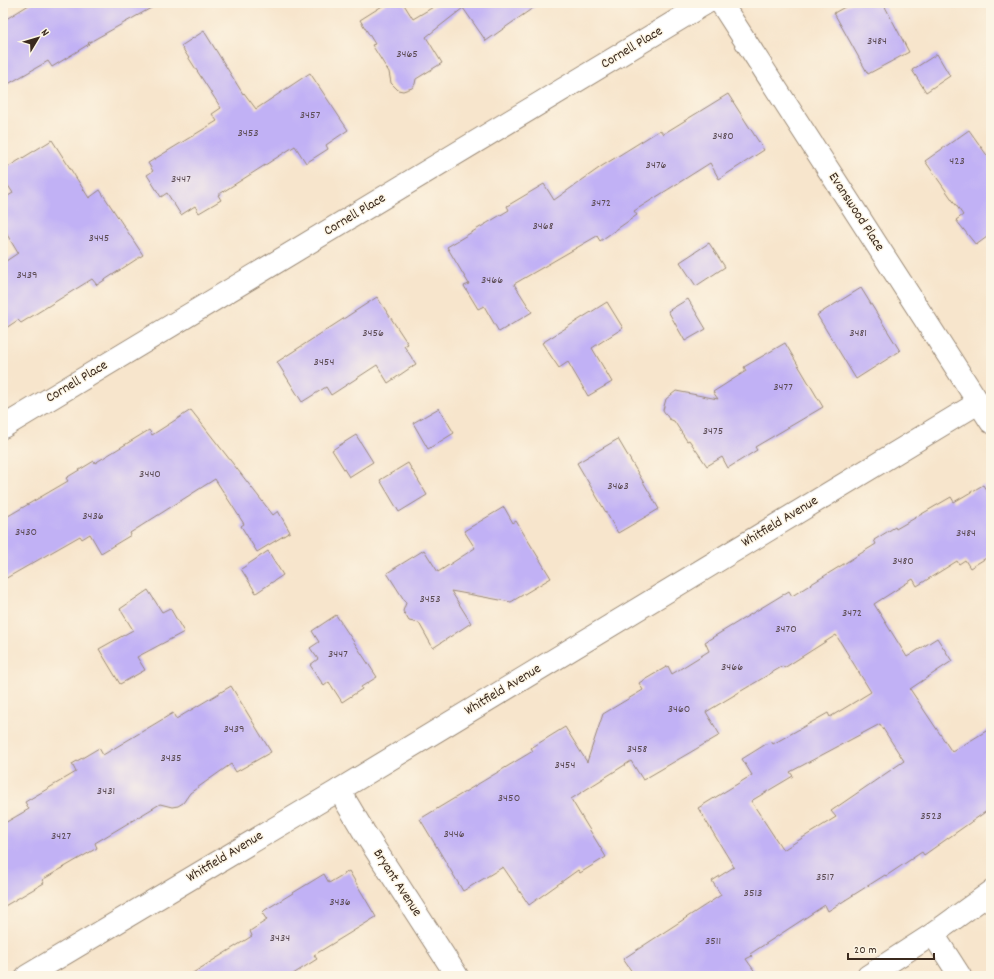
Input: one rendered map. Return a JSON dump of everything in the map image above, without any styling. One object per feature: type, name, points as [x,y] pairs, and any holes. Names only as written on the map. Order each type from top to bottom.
[{"type":"street","name":"Cornell Place","points":[[3,427],[706,3]]},
{"type":"street","name":"Evanswood Place","points":[[720,3],[991,422]]},
{"type":"street","name":"Whitfield Avenue","points":[[27,976],[339,790],[978,403]]},
{"type":"street","name":"Bryant Avenue","points":[[339,790],[364,832],[456,976]]},
{"type":"street","points":[[868,976],[933,934],[991,892]]},
{"type":"street","points":[[933,934],[960,976]]},
{"type":"building","points":[[32,3],[160,3],[88,43],[89,44],[52,67],[48,61],[3,87],[3,21]]},
{"type":"building","points":[[387,3],[403,3],[413,19],[440,3],[540,3],[486,41],[463,8],[426,37],[442,63],[416,79],[412,88],[403,91],[398,90],[391,83],[389,72],[372,45],[375,44],[360,20]]},
{"type":"building","points":[[852,3],[883,3],[909,52],[868,74],[834,13]]},
{"type":"building","points":[[204,31],[243,94],[244,93],[256,109],[310,73],[348,130],[326,145],[328,149],[306,163],[295,146],[218,195],[221,200],[199,213],[195,206],[181,215],[167,193],[161,197],[147,175],[153,171],[148,163],[217,121],[212,114],[221,108],[181,46]]},
{"type":"building","points":[[937,54],[950,76],[926,92],[912,70]]},
{"type":"building","points":[[728,94],[764,150],[719,179],[710,163],[634,211],[637,215],[600,241],[597,236],[514,284],[532,312],[499,332],[484,306],[478,309],[464,286],[469,284],[447,247],[509,210],[507,206],[544,184],[554,200],[602,166],[660,130],[663,134]]},
{"type":"building","points":[[969,130],[991,161],[991,234],[976,245],[956,220],[963,215],[925,161]]},
{"type":"building","points":[[52,140],[89,198],[100,190],[143,255],[97,285],[92,279],[21,323],[18,320],[3,330],[3,263],[18,253],[3,228],[3,199],[13,193],[3,178],[3,170]]},
{"type":"building","points":[[709,243],[725,267],[696,286],[680,262]]},
{"type":"building","points":[[861,288],[900,351],[856,379],[817,315]]},
{"type":"building","points":[[377,297],[408,344],[404,346],[416,364],[388,383],[377,365],[331,395],[326,387],[302,402],[277,362]]},
{"type":"building","points":[[688,299],[706,329],[685,341],[668,311]]},
{"type":"building","points":[[607,302],[623,328],[592,348],[612,382],[588,396],[568,362],[559,368],[542,343]]},
{"type":"building","points":[[785,343],[823,407],[755,447],[757,450],[728,468],[722,457],[707,466],[689,440],[687,441],[674,421],[669,419],[663,410],[666,399],[676,391],[718,399],[713,392],[746,371],[744,367]]},
{"type":"building","points":[[439,408],[454,433],[428,449],[413,423]]},
{"type":"building","points":[[191,410],[273,515],[278,511],[290,532],[257,552],[241,526],[244,524],[215,479],[130,533],[131,535],[101,553],[90,534],[82,539],[80,536],[3,580],[3,519],[68,481],[66,478],[94,461],[95,463],[149,430],[152,435]]},
{"type":"building","points":[[356,435],[373,462],[349,477],[332,450]]},
{"type":"building","points":[[618,439],[659,509],[618,533],[577,463]]},
{"type":"building","points":[[408,463],[427,495],[399,512],[380,480]]},
{"type":"building","points":[[983,485],[991,498],[991,555],[970,568],[965,560],[959,564],[957,561],[917,586],[913,579],[874,604],[907,657],[937,638],[952,661],[910,689],[952,752],[991,728],[991,808],[924,855],[922,852],[828,911],[825,905],[750,954],[752,956],[746,959],[758,976],[635,976],[623,959],[721,895],[712,881],[734,867],[698,808],[752,775],[742,759],[771,741],[773,744],[828,713],[830,717],[871,692],[836,635],[784,668],[783,666],[706,712],[720,735],[643,780],[631,761],[571,799],[606,857],[580,873],[578,870],[529,905],[503,867],[463,891],[420,819],[533,751],[531,748],[565,727],[587,762],[603,714],[643,690],[639,683],[668,666],[672,674],[709,651],[705,642],[789,591],[792,596],[876,544],[874,540],[895,527],[896,529],[951,497],[954,502]],"holes":[[[880,724],[904,761],[831,811],[836,817],[783,850],[751,801],[793,776],[790,772]]]},
{"type":"building","points":[[504,507],[513,523],[516,521],[551,578],[511,602],[451,591],[471,623],[433,648],[419,623],[409,621],[403,611],[406,603],[387,573],[424,550],[438,572],[475,548],[464,531]]},
{"type":"building","points":[[268,551],[283,575],[256,593],[241,569]]},
{"type":"building","points":[[148,590],[162,612],[170,608],[184,632],[137,657],[145,670],[120,684],[99,649],[133,630],[120,609]]},
{"type":"building","points":[[336,615],[377,677],[342,702],[329,682],[324,686],[310,665],[318,659],[310,648],[319,642],[312,631]]},
{"type":"building","points":[[231,686],[271,752],[236,772],[231,764],[190,793],[183,803],[178,806],[172,807],[160,804],[95,843],[97,848],[42,880],[44,883],[3,907],[3,824],[29,809],[25,802],[76,772],[72,764],[99,748],[103,755],[173,713],[176,719]]},
{"type":"building","points":[[349,871],[376,917],[314,955],[317,959],[290,976],[188,976],[252,936],[250,931],[267,920],[262,913],[265,910],[324,874],[329,883]]}]
